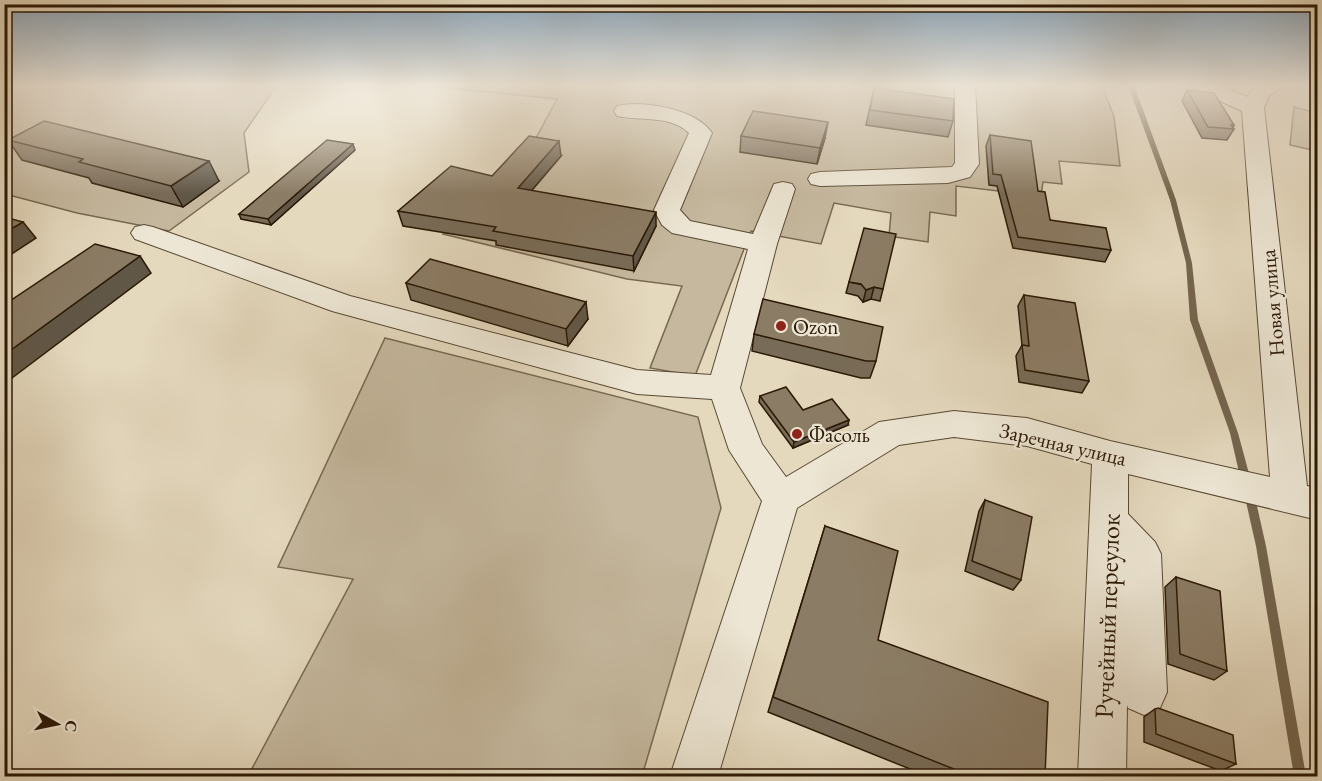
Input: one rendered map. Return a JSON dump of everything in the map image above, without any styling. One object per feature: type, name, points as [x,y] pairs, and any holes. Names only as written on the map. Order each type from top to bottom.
[{"type":"street","points":[[688,121],[696,124],[701,133],[667,210],[671,219],[681,227],[763,244]]},
{"type":"street","points":[[694,777],[781,499],[747,450],[724,388],[763,244],[799,177],[948,177],[961,172],[966,164],[965,121]]},
{"type":"street","name":"Новая улица","points":[[1256,121],[1304,501]]},
{"type":"street","points":[[144,233],[342,304],[637,382],[724,388]]},
{"type":"street","name":"Заречная улица","points":[[781,499],[891,432],[954,424],[1027,432],[1110,455],[1304,501]]},
{"type":"street","name":"Ручейный переулок","points":[[1102,777],[1110,455]]},
{"type":"street","points":[[1110,522],[1141,554],[1144,692]]},
{"type":"shaded area","points":[[4,121],[252,121],[244,133],[249,172],[169,231],[77,213],[5,194]]},
{"type":"shaded area","points":[[545,121],[1115,121],[1120,166],[1059,161],[1062,184],[1043,182],[1041,196],[956,186],[956,216],[930,212],[928,242],[889,236],[891,213],[834,203],[821,244],[751,231],[695,376],[650,368],[682,286],[627,279],[443,234],[496,177],[511,184]]},
{"type":"shaded area","points":[[1292,121],[1317,121],[1317,151],[1290,145]]},
{"type":"shaded area","points":[[385,338],[698,417],[721,508],[642,776],[248,776],[353,579],[278,567]]},
{"type":"building","points":[[46,121],[209,161],[171,186],[79,162],[83,159],[8,140]]},
{"type":"building","points":[[748,121],[828,122],[820,148],[741,136]]},
{"type":"building","points":[[1205,121],[1232,121],[1234,129],[1208,127]]},
{"type":"building","points":[[990,135],[1031,141],[1038,191],[1045,192],[1050,220],[1106,228],[1111,250],[1018,237],[1001,175],[993,174]]},
{"type":"building","points":[[529,136],[559,141],[518,188],[656,212],[633,256],[493,231],[496,227],[398,211],[451,166],[492,176]]},
{"type":"building","points":[[327,140],[353,144],[268,219],[239,214]]},
{"type":"building","points":[[4,217],[23,222],[4,233]]},
{"type":"building","points":[[864,228],[896,234],[883,289],[874,287],[866,290],[861,284],[849,282]]},
{"type":"building","points":[[95,244],[140,256],[4,355],[4,305]]},
{"type":"building","points":[[430,259],[586,302],[566,329],[406,283]]},
{"type":"building","points":[[1024,295],[1075,303],[1089,381],[1025,370],[1022,345],[1029,346]]},
{"type":"building","points":[[763,299],[883,327],[876,361],[866,361],[754,334]]},
{"type":"building","points":[[786,387],[803,410],[832,399],[849,420],[794,442],[760,396]]},
{"type":"building","points":[[985,500],[1032,517],[1021,580],[972,561]]},
{"type":"building","points":[[825,526],[898,551],[878,640],[1048,702],[1045,777],[974,777],[773,697]]},
{"type":"building","points":[[1176,577],[1220,591],[1227,671],[1180,654]]},
{"type":"building","points":[[1158,708],[1233,735],[1236,764],[1156,734],[1155,709]]},
{"type":"waterway","points":[[1144,121],[1173,200],[1189,263],[1194,320],[1234,433],[1246,481]]},
{"type":"waterway","points":[[1249,493],[1261,546],[1300,776]]},
{"type":"place","name":"Ozon","points":[[781,326]]},
{"type":"place","name":"Фасоль","points":[[797,434]]}]
